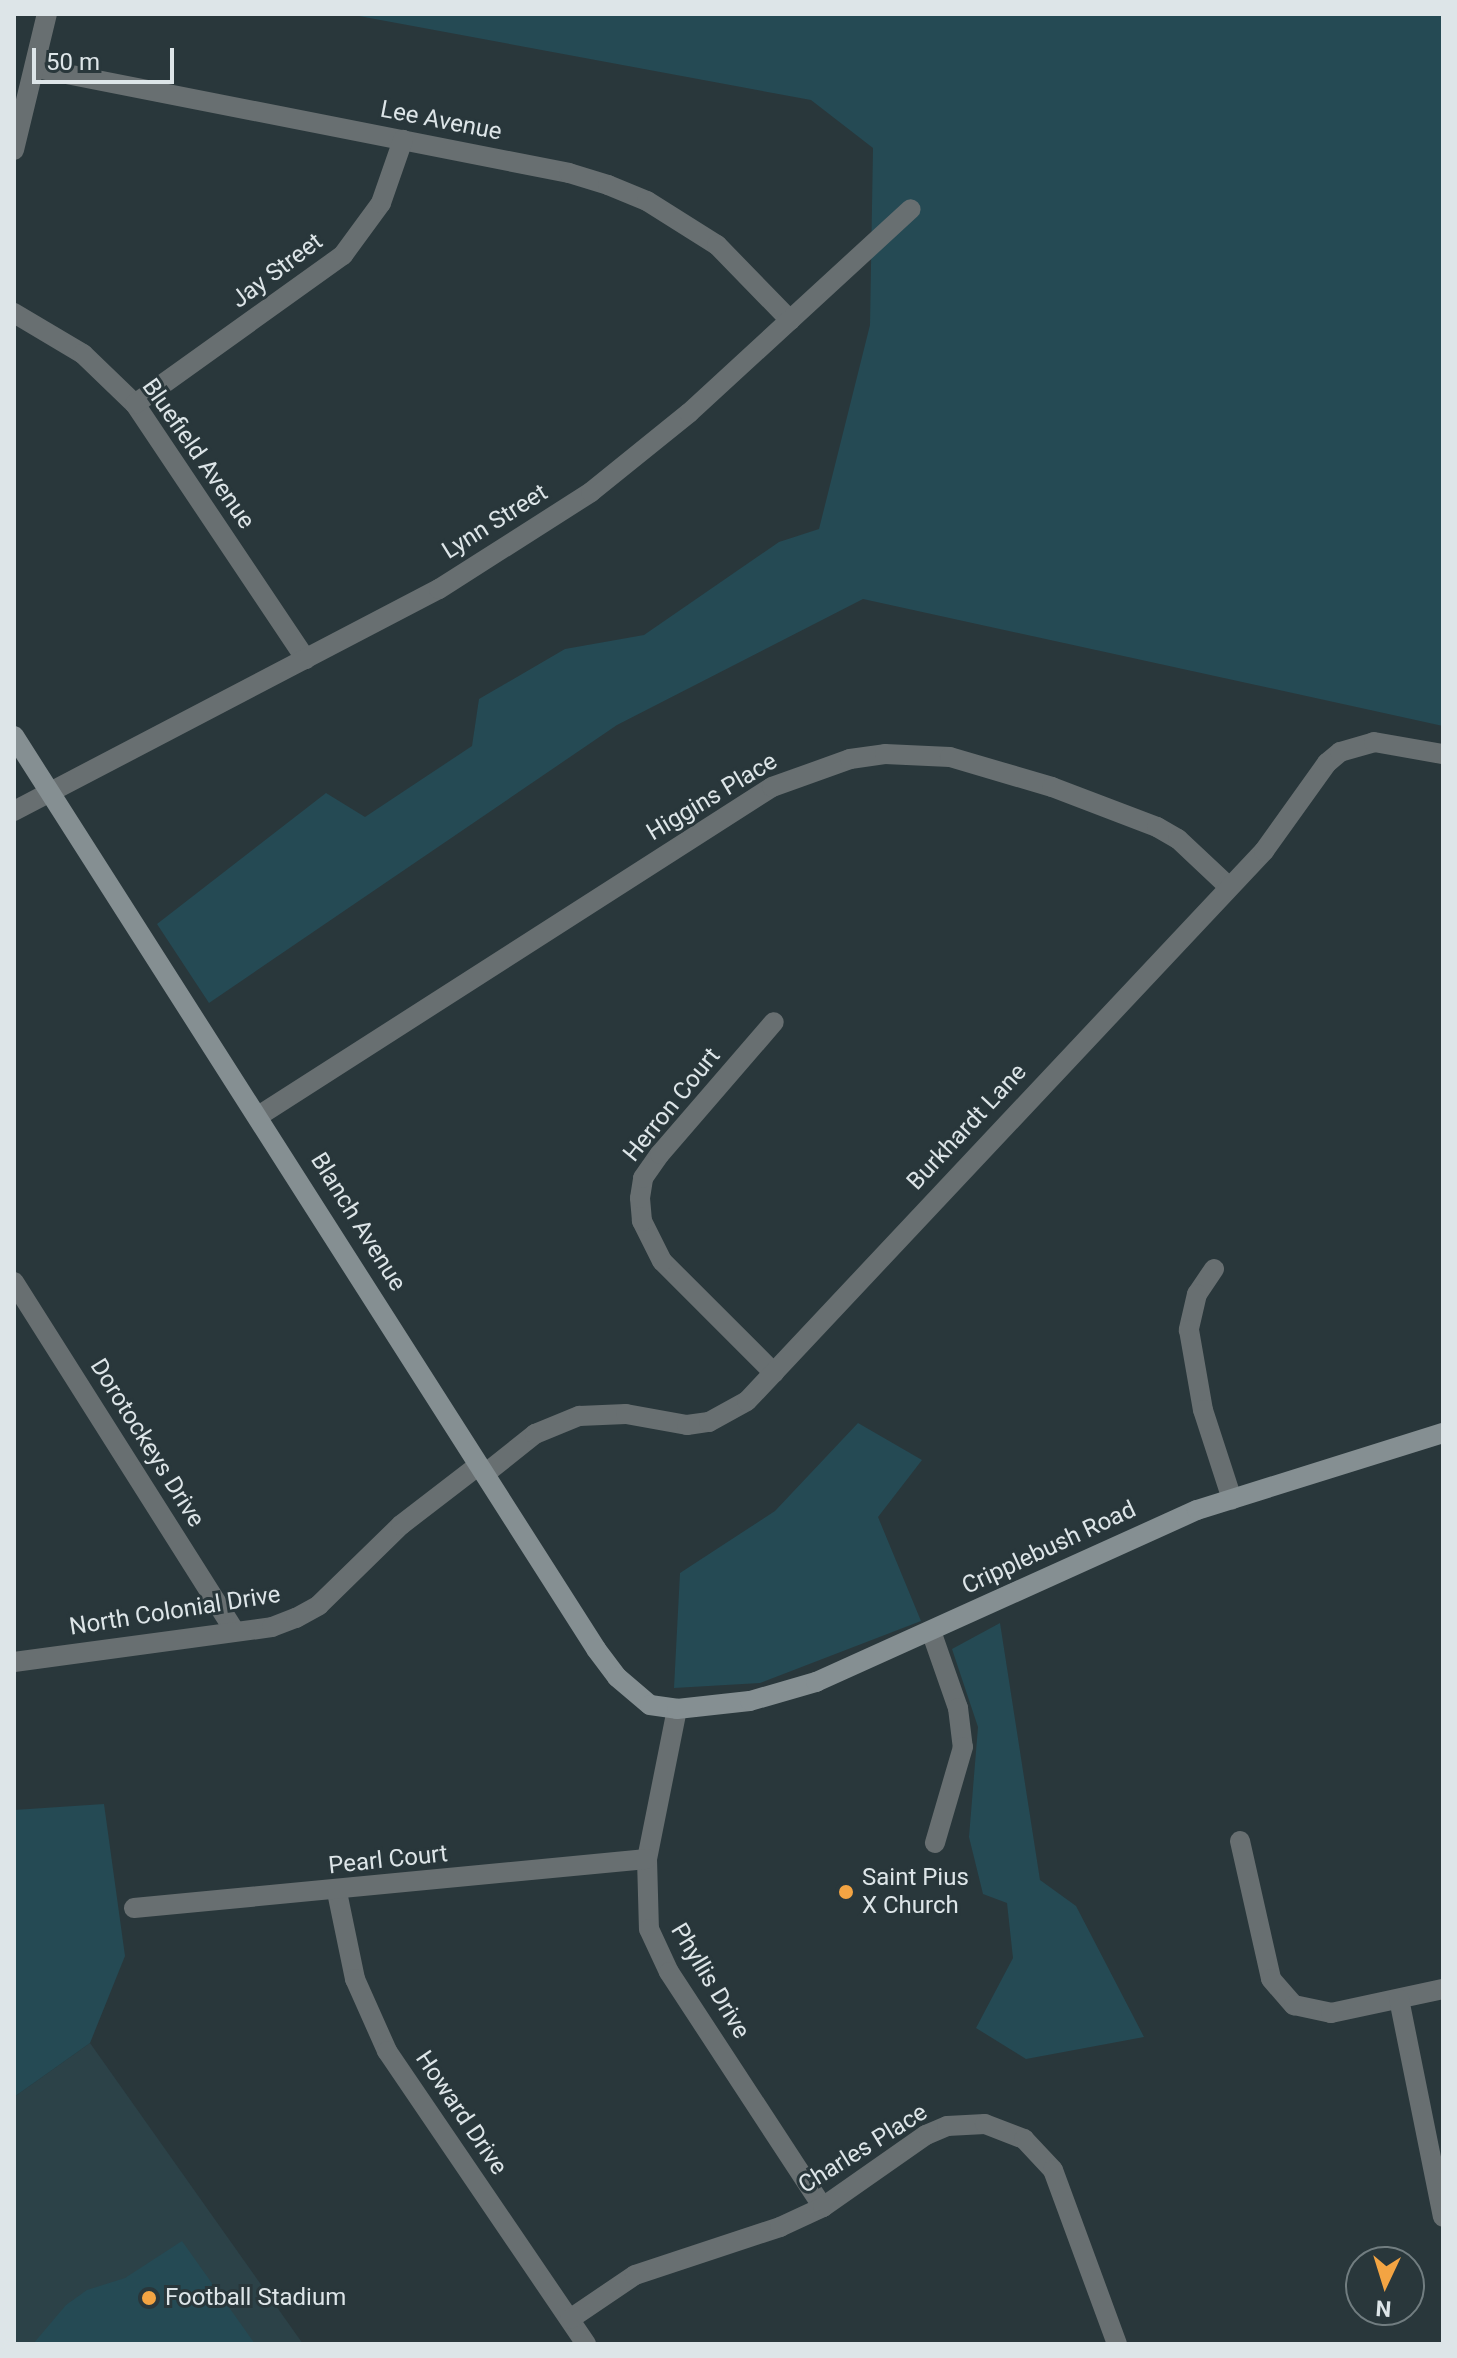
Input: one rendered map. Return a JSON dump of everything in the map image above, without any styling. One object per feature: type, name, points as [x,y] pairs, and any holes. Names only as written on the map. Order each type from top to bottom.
[{"type":"main road","name":"Blanch Avenue","points":[[14,736],[260,1115],[482,1469],[617,1677],[650,1705],[677,1709]]},
{"type":"main road","name":"Cripplebush Road","points":[[677,1709],[782,1693],[931,1631],[1076,1563],[1232,1499],[1443,1433]]},
{"type":"street","points":[[14,150],[47,14]]},
{"type":"street","name":"Lee Avenue","points":[[36,68],[569,173],[647,201],[717,245],[790,320]]},
{"type":"street","name":"Jay Street","points":[[135,404],[343,255],[381,203],[403,140]]},
{"type":"street","name":"Lynn Street","points":[[47,791],[439,589],[591,492],[689,413],[911,209]]},
{"type":"street","name":"Bluefield Avenue","points":[[14,313],[83,354],[135,404],[306,659]]},
{"type":"street","name":"Burkhardt Lane","points":[[482,1469],[535,1434],[579,1416],[626,1414],[666,1424],[709,1422],[747,1401],[1227,885],[1264,851],[1340,752],[1374,742],[1443,754]]},
{"type":"street","name":"Higgins Place","points":[[260,1115],[772,787],[850,759],[885,754],[950,757],[1052,787],[1157,827],[1178,839],[1227,885]]},
{"type":"street","points":[[14,811],[47,791]]},
{"type":"street","name":"Herron Court","points":[[774,1022],[660,1154],[643,1178],[640,1198],[642,1221],[662,1261],[774,1373]]},
{"type":"street","points":[[1214,1269],[1197,1294],[1189,1330],[1203,1410],[1232,1499]]},
{"type":"street","name":"Dorotockeys Drive","points":[[14,1282],[235,1631]]},
{"type":"street","name":"North Colonial Drive","points":[[14,1662],[272,1627],[319,1605],[401,1525],[482,1469]]},
{"type":"street","points":[[931,1631],[958,1708],[963,1747],[935,1843]]},
{"type":"street","name":"Phyllis Drive","points":[[677,1709],[647,1859],[649,1929],[669,1972],[823,2207]]},
{"type":"street","points":[[1240,1841],[1266,1963],[1281,1994],[1311,2012],[1331,2013],[1443,1989]]},
{"type":"street","name":"Pearl Court","points":[[134,1908],[337,1892],[647,1859]]},
{"type":"street","name":"Howard Drive","points":[[337,1892],[355,1979],[387,2051],[586,2344]]},
{"type":"street","points":[[1399,1999],[1443,2217]]},
{"type":"street","name":"Charles Place","points":[[570,2319],[635,2275],[780,2227],[823,2207],[926,2135],[964,2123],[1007,2130],[1041,2154],[1053,2170],[1117,2344]]},
{"type":"shaded area","points":[[348,14],[1443,14],[1443,726],[863,599],[617,725],[209,1003],[157,924],[326,793],[365,817],[472,746],[479,699],[565,649],[644,635],[779,542],[819,529],[870,325],[873,148],[811,100]]},
{"type":"shaded area","points":[[858,1423],[922,1460],[878,1517],[921,1621],[760,1683],[674,1688],[680,1573],[775,1511]]},
{"type":"shaded area","points":[[1000,1623],[1040,1880],[1076,1906],[1144,2037],[1026,2059],[976,2028],[1013,1958],[1007,1903],[983,1894],[969,1837],[978,1727],[952,1649]]},
{"type":"shaded area","points":[[104,1804],[125,1956],[90,2043],[14,2097],[14,1810]]},
{"type":"shaded area","points":[[90,2043],[303,2344],[14,2344],[14,2097]]},
{"type":"shaded area","name":"Football Stadium","points":[[182,2241],[255,2344],[33,2344],[66,2305],[87,2290],[125,2278]]},
{"type":"place","name":"Saint Pius X Church","points":[[846,1892]]},
{"type":"place","name":"Football Stadium","points":[[149,2298]]}]
